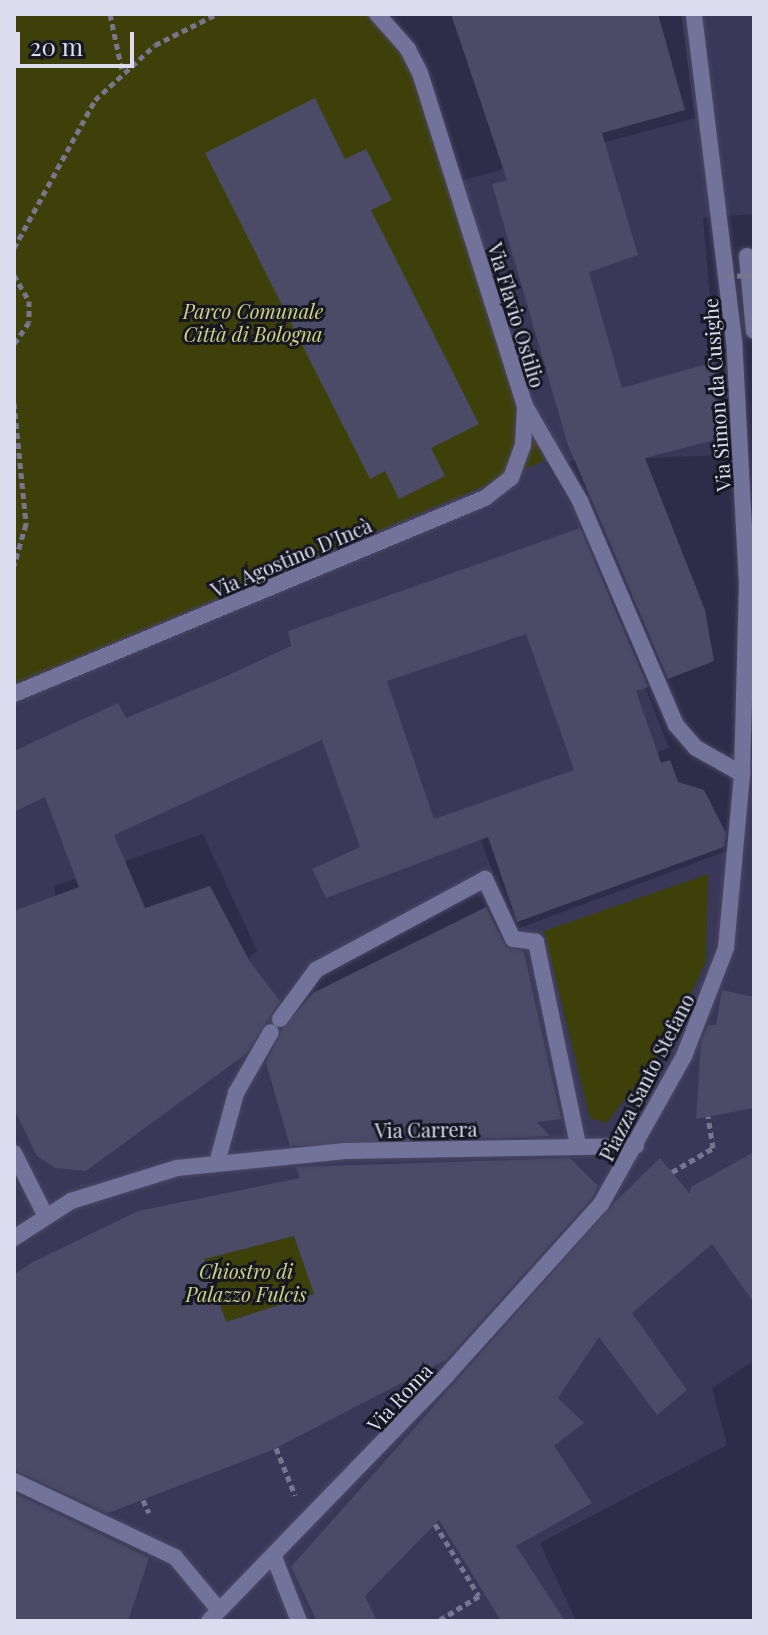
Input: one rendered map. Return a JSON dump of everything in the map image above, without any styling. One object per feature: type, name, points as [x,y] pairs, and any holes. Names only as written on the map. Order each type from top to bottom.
[{"type":"street","name":"Via Flavio Ostilio","points":[[377,14],[408,49],[420,73],[525,406],[580,501],[676,725],[718,765],[742,774]]},
{"type":"street","name":"Via Simon da Cusighe","points":[[694,14],[727,276],[747,585],[742,774]]},
{"type":"street","points":[[747,256],[754,331]]},
{"type":"street","name":"Via Agostino D'Incà","points":[[14,694],[485,498],[511,478],[518,461],[525,406]]},
{"type":"street","name":"Piazza Santo Stefano","points":[[601,1204],[684,1056],[726,948],[742,774]]},
{"type":"street","points":[[217,1163],[236,1093],[275,1026],[316,970],[485,879],[513,939],[536,942],[578,1145]]},
{"type":"street","name":"Via Carrera","points":[[14,1238],[45,1215],[141,1176],[217,1163],[345,1151],[636,1146]]},
{"type":"street","points":[[14,1153],[45,1215]]},
{"type":"street","name":"Via Roma","points":[[214,1616],[274,1557],[601,1204]]},
{"type":"street","points":[[14,1481],[175,1557],[214,1616]]},
{"type":"street","points":[[274,1557],[299,1621]]},
{"type":"path","points":[[110,14],[122,70]]},
{"type":"path","points":[[14,248],[80,123],[122,70],[217,14]]},
{"type":"path","points":[[14,275],[29,301],[29,322],[14,344]]},
{"type":"path","points":[[727,276],[754,275]]},
{"type":"path","points":[[14,403],[26,524],[14,565]]},
{"type":"path","points":[[672,1172],[713,1148],[708,1116]]},
{"type":"path","points":[[435,1524],[479,1596],[438,1621]]},
{"type":"shaded area","points":[[368,14],[460,181],[695,118],[681,14],[754,14],[754,214],[703,218],[724,455],[544,462],[576,512],[669,748],[474,821],[493,874],[290,990],[265,1050],[363,1024],[488,952],[514,930],[730,850],[731,753],[754,759],[754,1361],[712,1388],[727,1445],[540,1543],[576,1621],[14,1621],[14,954],[175,1018],[257,951],[203,834],[54,886],[60,927],[14,948],[14,684]]},
{"type":"green space","name":"Parco Comunale Città di Bologna","points":[[14,14],[368,14],[416,56],[544,461],[14,684]]},
{"type":"green space","points":[[708,874],[706,961],[668,1042],[607,1123],[590,1118],[544,931]]},
{"type":"green space","name":"Chiostro di Palazzo Fulcis","points":[[294,1236],[314,1294],[226,1322],[204,1259]]},
{"type":"building","points":[[451,14],[658,14],[685,110],[602,133],[638,255],[589,272],[622,388],[714,362],[718,439],[645,458],[705,610],[714,661],[668,679],[568,445],[492,184],[507,180]]},
{"type":"building","points":[[315,98],[345,159],[366,149],[392,200],[371,210],[479,424],[431,448],[445,476],[399,499],[385,471],[370,479],[205,153]]},
{"type":"building","points":[[580,528],[648,687],[636,691],[661,763],[670,760],[678,782],[704,790],[726,833],[724,847],[517,922],[488,837],[326,898],[312,869],[360,847],[322,740],[114,835],[145,908],[210,886],[250,962],[280,1001],[246,1054],[86,1171],[55,1168],[37,1156],[14,1109],[14,911],[79,887],[45,797],[14,812],[14,751],[118,703],[126,718],[222,678],[291,646],[288,631]],"holes":[[[526,634],[574,770],[434,819],[387,681]]]},
{"type":"building","points":[[486,907],[506,947],[524,952],[561,1119],[537,1122],[550,1136],[290,1146],[266,1063],[281,1030],[313,993]]},
{"type":"building","points":[[722,990],[754,997],[754,1108],[696,1119],[701,1042],[708,1025],[716,1025]]},
{"type":"building","points":[[754,1152],[754,1303],[712,1244],[632,1313],[687,1390],[657,1415],[599,1337],[558,1398],[584,1423],[554,1446],[592,1503],[516,1546],[565,1621],[501,1621],[439,1520],[365,1596],[377,1621],[317,1621],[291,1567],[615,1202],[660,1158],[690,1194],[691,1187]]},
{"type":"building","points":[[570,1158],[598,1186],[592,1198],[446,1360],[272,1450],[108,1513],[14,1470],[14,1275],[31,1263],[138,1211],[300,1178],[296,1167]],"holes":[[[294,1236],[314,1294],[226,1322],[204,1259]]]},
{"type":"building","points":[[14,1493],[149,1558],[128,1621],[14,1621]]}]
